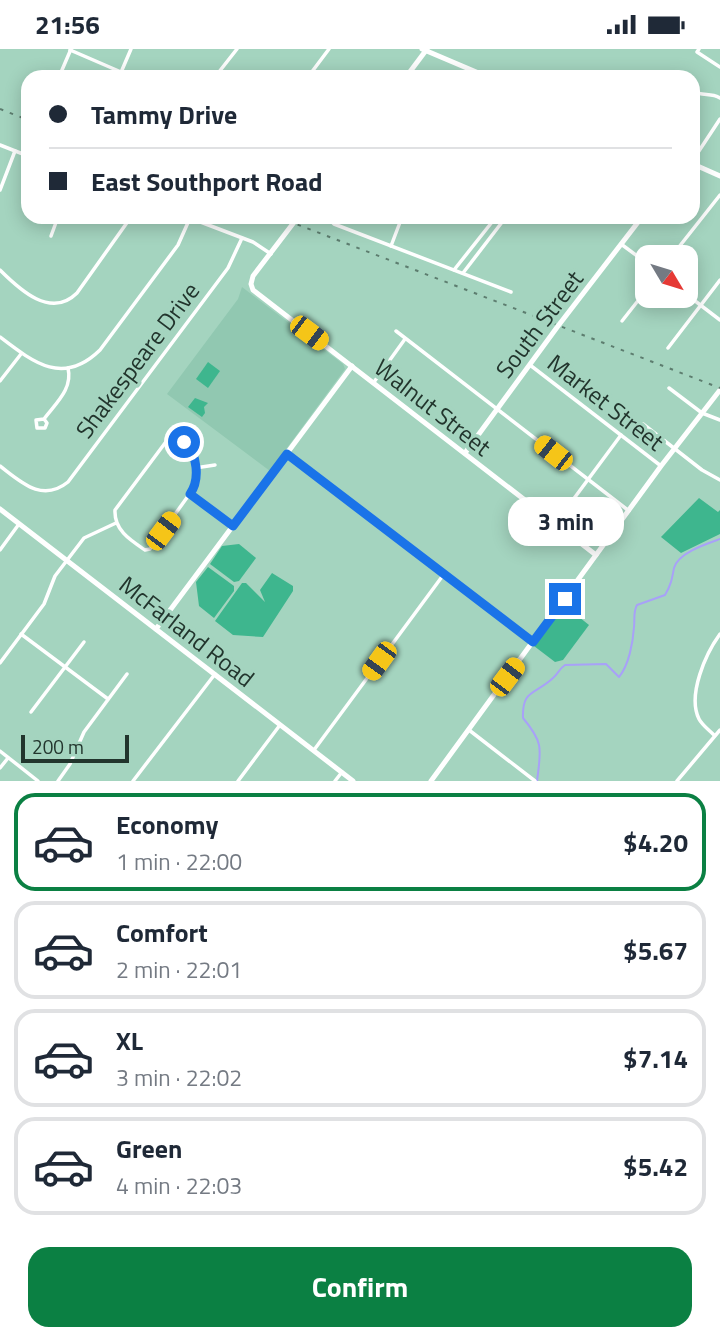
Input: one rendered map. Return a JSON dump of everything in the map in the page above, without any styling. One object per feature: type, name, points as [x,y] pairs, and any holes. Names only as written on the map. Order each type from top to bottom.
[{"type":"street","points":[[62,70],[71,49],[112,70]]},
{"type":"street","points":[[122,70],[131,49]]},
{"type":"street","points":[[220,70],[237,49]]},
{"type":"street","points":[[313,70],[329,49]]},
{"type":"street","points":[[699,49],[697,52],[720,67]]},
{"type":"street","points":[[411,70],[425,50],[472,70]]},
{"type":"street","points":[[700,95],[714,94],[720,98]]},
{"type":"street","points":[[700,151],[720,119]]},
{"type":"street","points":[[0,145],[21,153]]},
{"type":"street","points":[[0,190],[15,151]]},
{"type":"street","points":[[700,166],[720,176]]},
{"type":"street","points":[[700,220],[720,195]]},
{"type":"street","points":[[51,236],[55,224]]},
{"type":"street","points":[[0,270],[41,302],[55,305],[68,301],[126,224]]},
{"type":"street","points":[[0,337],[42,366],[68,368],[86,361],[100,350],[177,247],[186,224]]},
{"type":"street","points":[[207,224],[242,238],[271,254],[293,224]]},
{"type":"street","points":[[333,224],[511,292]]},
{"type":"street","points":[[391,246],[399,224]]},
{"type":"street","points":[[454,270],[490,224]]},
{"type":"street","points":[[463,273],[501,224]]},
{"type":"street","name":"South Street","points":[[465,453],[637,224]]},
{"type":"street","points":[[680,245],[697,224]]},
{"type":"street","name":"Shakespeare Drive","points":[[1,468],[29,488],[49,491],[63,486],[228,268],[242,238]]},
{"type":"street","points":[[621,244],[635,254]]},
{"type":"street","name":"Walnut Street","points":[[271,254],[253,276],[251,284],[255,292],[596,555]]},
{"type":"street","points":[[668,348],[720,280]]},
{"type":"street","points":[[698,303],[720,320]]},
{"type":"street","points":[[622,321],[635,304]]},
{"type":"street","points":[[396,331],[629,511]]},
{"type":"street","points":[[373,383],[405,339]]},
{"type":"street","points":[[0,381],[21,354]]},
{"type":"street","name":"Market Street","points":[[530,365],[661,466]]},
{"type":"street","points":[[156,629],[352,366]]},
{"type":"street","points":[[44,419],[67,387],[68,368]]},
{"type":"street","points":[[669,388],[702,413],[720,420]]},
{"type":"street","points":[[431,781],[661,466],[720,390]]},
{"type":"street","points":[[643,425],[703,471],[720,479]]},
{"type":"street","points":[[172,435],[190,446],[195,468],[196,481],[190,494],[147,550],[125,535],[116,523],[115,512],[118,504],[172,435]]},
{"type":"street","points":[[541,543],[621,435]]},
{"type":"street","points":[[287,454],[533,642]]},
{"type":"street","points":[[195,468],[215,465]]},
{"type":"street","points":[[190,494],[233,526]]},
{"type":"street","name":"McFarland Road","points":[[0,509],[354,781]]},
{"type":"street","points":[[0,663],[45,602],[55,576],[85,537],[116,523]]},
{"type":"street","points":[[0,550],[19,524]]},
{"type":"street","points":[[314,750],[444,574]]},
{"type":"street","points":[[21,634],[108,699]]},
{"type":"street","points":[[714,735],[699,719],[696,695],[704,661],[720,634]]},
{"type":"street","points":[[31,712],[84,642]]},
{"type":"street","points":[[58,781],[70,764],[84,731],[127,674]]},
{"type":"street","points":[[133,781],[215,674]]},
{"type":"street","points":[[238,781],[281,725]]},
{"type":"street","points":[[469,730],[533,780]]},
{"type":"street","points":[[677,781],[720,730]]},
{"type":"street","points":[[0,751],[38,781]]},
{"type":"street","points":[[0,768],[8,758]]},
{"type":"street","points":[[335,781],[342,772]]},
{"type":"shaded area","points":[[242,287],[343,364],[345,369],[270,471],[167,394],[238,299]]},
{"type":"green space","points":[[208,362],[220,371],[208,388],[196,379]]},
{"type":"green space","points":[[195,398],[208,403],[204,407],[205,413],[202,417],[188,407]]},
{"type":"green space","points":[[699,498],[718,512],[720,510],[720,534],[681,553],[661,537]]},
{"type":"green space","points":[[239,544],[256,558],[239,581],[234,582],[210,564],[222,546]]},
{"type":"green space","points":[[208,567],[234,586],[234,591],[214,618],[199,606],[196,582]]},
{"type":"green space","points":[[272,573],[293,586],[293,591],[263,637],[233,635],[215,621],[242,583],[246,583],[265,602],[260,590]]},
{"type":"green space","points":[[564,605],[589,625],[563,660],[555,662],[534,646]]},
{"type":"waterway","points":[[537,781],[538,740],[523,718],[527,697],[553,678],[565,665],[606,664],[619,677],[630,653],[637,605],[665,595],[674,568],[681,558],[720,539]]},
{"type":"railway","points":[[0,109],[21,117]]},
{"type":"railway","points":[[296,224],[720,388]]},
{"type":"route","points":[[184,442],[190,446],[193,453],[197,474],[196,485],[190,494],[233,526],[287,454],[533,642],[565,599]]}]
